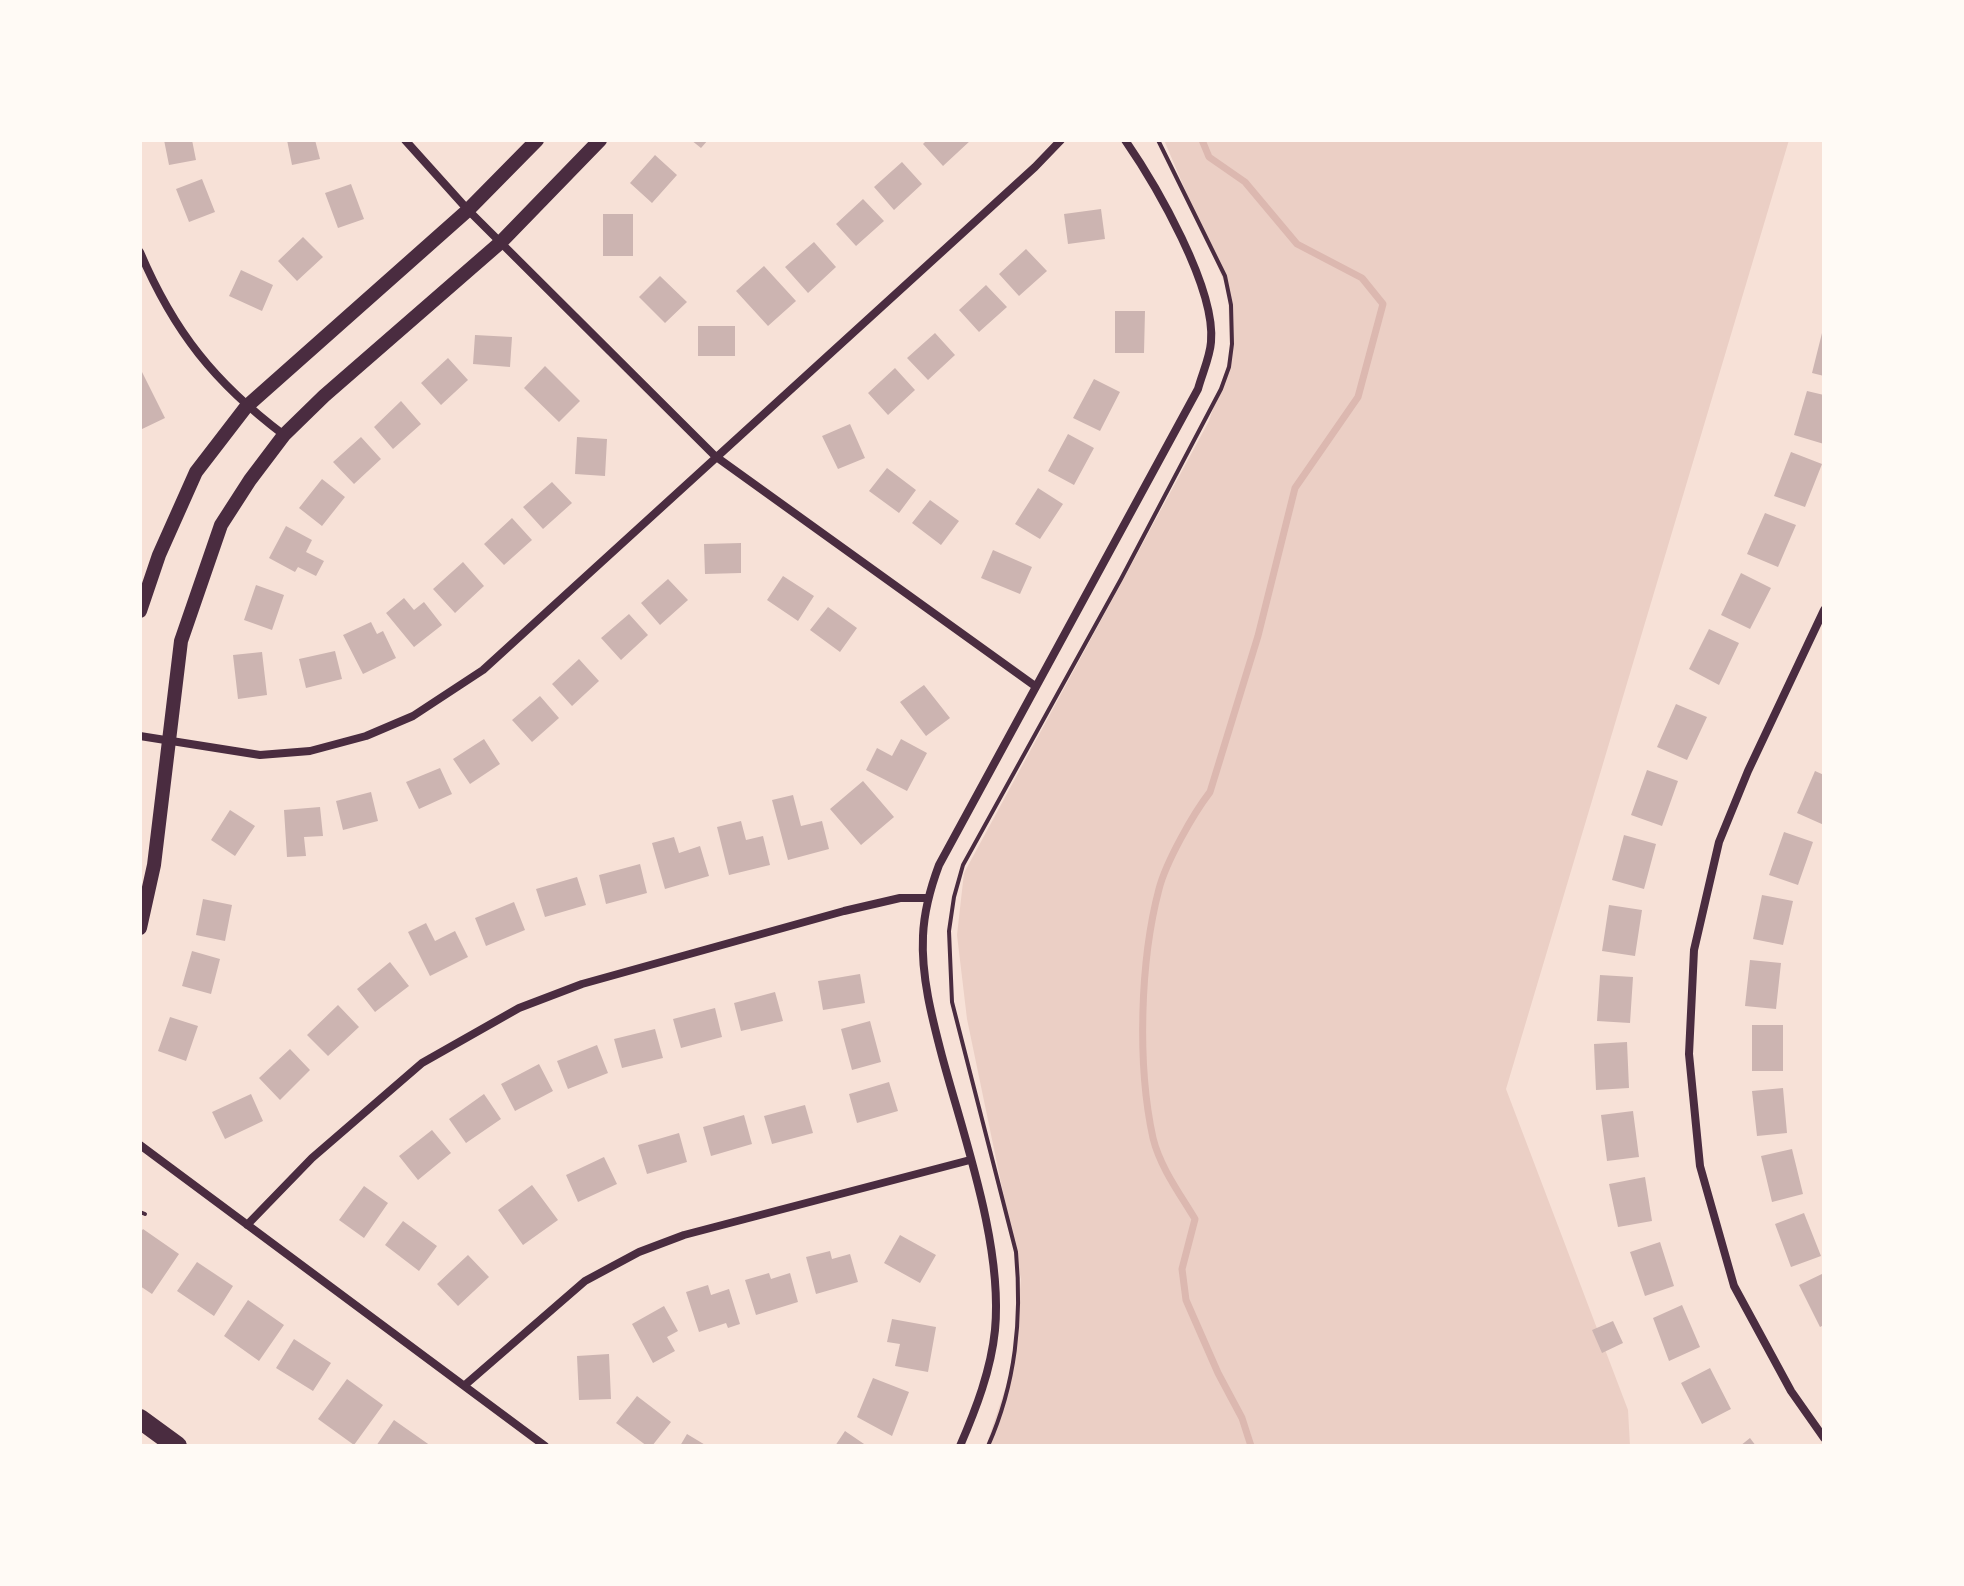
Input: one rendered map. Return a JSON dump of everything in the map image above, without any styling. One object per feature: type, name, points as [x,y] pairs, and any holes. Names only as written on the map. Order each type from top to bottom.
[{"type":"main road","points":[[140,1419],[177,1446]]},
{"type":"street","points":[[405,140],[468,210],[715,456],[1035,686]]},
{"type":"street","points":[[140,611],[159,555],[196,472],[246,407],[468,210],[537,140]]},
{"type":"street","points":[[140,928],[154,865],[181,641],[221,525],[284,435],[324,396],[501,242],[600,140]]},
{"type":"street","points":[[140,736],[260,755],[310,751],[366,736],[413,716],[483,670],[1061,140]]},
{"type":"street","points":[[960,1446],[979,1403],[995,1330],[995,1288],[988,1233],[929,1007],[923,939],[927,898],[939,865],[1198,389],[1211,342],[1207,295],[1146,171],[1125,140]]},
{"type":"street","points":[[140,252],[156,289],[193,349],[246,407],[284,435]]},
{"type":"street","points":[[1824,610],[1748,771],[1719,842],[1694,950],[1689,1054],[1700,1166],[1734,1286],[1791,1391],[1824,1438]]},
{"type":"street","points":[[247,1225],[312,1158],[422,1063],[519,1008],[582,984],[844,911],[900,898],[927,898]]},
{"type":"street","points":[[140,1145],[545,1446]]},
{"type":"street","points":[[465,1385],[585,1281],[639,1252],[684,1235],[970,1160]]},
{"type":"path","points":[[988,1446],[1010,1383],[1019,1332],[1019,1289],[1016,1252],[952,1002],[949,931],[963,865],[1121,579],[1221,389],[1229,367],[1232,326],[1225,276],[1158,140]]},
{"type":"shaded area","points":[[1164,140],[1789,140],[1506,1089],[1628,1410],[1630,1446],[986,1446],[1013,1365],[1021,1279],[967,1019],[957,935],[964,873],[1209,421],[1230,356],[1228,291]]},
{"type":"building","points":[[164,140],[192,140],[196,160],[169,165]]},
{"type":"building","points":[[287,140],[315,140],[320,159],[292,165]]},
{"type":"building","points":[[691,140],[708,140],[701,148]]},
{"type":"building","points":[[927,140],[971,140],[943,166],[923,144]]},
{"type":"building","points":[[655,155],[677,175],[652,203],[630,183]]},
{"type":"building","points":[[902,162],[922,184],[894,210],[874,187]]},
{"type":"building","points":[[202,179],[215,212],[189,222],[176,189]]},
{"type":"building","points":[[351,184],[364,219],[338,228],[325,193]]},
{"type":"building","points":[[863,199],[884,221],[856,246],[836,224]]},
{"type":"building","points":[[1101,209],[1105,239],[1068,244],[1064,214]]},
{"type":"building","points":[[603,214],[633,214],[633,256],[603,256]]},
{"type":"building","points":[[303,237],[323,257],[297,281],[278,261]]},
{"type":"building","points":[[814,242],[836,267],[808,293],[785,267]]},
{"type":"building","points":[[1026,249],[1047,271],[1019,296],[999,274]]},
{"type":"building","points":[[764,266],[796,301],[768,326],[736,291]]},
{"type":"building","points":[[241,270],[273,285],[262,311],[229,296]]},
{"type":"building","points":[[660,276],[687,302],[665,323],[639,297]]},
{"type":"building","points":[[986,285],[1007,307],[979,332],[959,310]]},
{"type":"building","points":[[1115,311],[1145,311],[1144,353],[1115,353]]},
{"type":"building","points":[[698,326],[735,326],[735,356],[698,356]]},
{"type":"building","points":[[1824,329],[1824,376],[1812,373]]},
{"type":"building","points":[[935,333],[955,355],[928,380],[907,358]]},
{"type":"building","points":[[475,335],[512,337],[510,367],[473,364]]},
{"type":"building","points":[[448,358],[468,380],[441,405],[421,383]]},
{"type":"building","points":[[545,366],[580,401],[559,422],[524,388]]},
{"type":"building","points":[[140,368],[165,418],[140,430]]},
{"type":"building","points":[[895,368],[915,390],[888,415],[868,393]]},
{"type":"building","points":[[1094,379],[1120,392],[1100,431],[1073,418]]},
{"type":"building","points":[[1807,391],[1824,395],[1824,444],[1794,435]]},
{"type":"building","points":[[401,401],[421,424],[393,449],[374,427]]},
{"type":"building","points":[[850,424],[865,458],[838,469],[822,436]]},
{"type":"building","points":[[1068,434],[1094,448],[1074,485],[1048,471]]},
{"type":"building","points":[[361,437],[381,459],[354,484],[333,462]]},
{"type":"building","points":[[577,437],[607,439],[605,476],[575,474]]},
{"type":"building","points":[[1791,452],[1822,464],[1805,507],[1774,496]]},
{"type":"building","points":[[887,468],[916,490],[899,513],[869,491]]},
{"type":"building","points":[[322,479],[345,497],[322,526],[299,508]]},
{"type":"building","points":[[552,482],[572,503],[543,529],[523,507]]},
{"type":"building","points":[[1038,488],[1063,504],[1040,539],[1015,524]]},
{"type":"building","points":[[930,500],[959,521],[941,545],[912,523]]},
{"type":"building","points":[[1765,513],[1796,525],[1778,567],[1747,554]]},
{"type":"building","points":[[512,518],[532,540],[504,565],[484,544]]},
{"type":"building","points":[[286,526],[312,540],[306,552],[324,561],[316,576],[298,567],[295,572],[269,558]]},
{"type":"building","points":[[741,543],[741,573],[705,574],[704,544]]},
{"type":"building","points":[[993,550],[1032,567],[1020,594],[981,578]]},
{"type":"building","points":[[463,562],[484,586],[455,613],[433,589]]},
{"type":"building","points":[[1741,573],[1771,588],[1750,629],[1721,615]]},
{"type":"building","points":[[783,576],[814,596],[798,621],[767,600]]},
{"type":"building","points":[[668,579],[688,600],[660,625],[641,603]]},
{"type":"building","points":[[256,585],[284,595],[272,630],[244,620]]},
{"type":"building","points":[[404,598],[414,610],[424,602],[442,625],[414,647],[386,613]]},
{"type":"building","points":[[828,607],[857,628],[840,652],[810,630]]},
{"type":"building","points":[[629,614],[648,635],[621,660],[601,638]]},
{"type":"building","points":[[371,622],[377,634],[383,631],[396,658],[363,674],[343,635]]},
{"type":"building","points":[[1709,629],[1739,643],[1719,685],[1689,669]]},
{"type":"building","points":[[335,651],[342,679],[306,688],[299,659]]},
{"type":"building","points":[[262,652],[267,695],[238,699],[233,655]]},
{"type":"building","points":[[579,659],[599,681],[572,706],[552,684]]},
{"type":"building","points":[[924,685],[950,718],[926,736],[900,702]]},
{"type":"building","points":[[540,696],[559,718],[532,742],[512,720]]},
{"type":"building","points":[[1676,704],[1707,717],[1687,760],[1657,747]]},
{"type":"building","points":[[484,739],[500,764],[470,784],[453,759]]},
{"type":"building","points":[[901,739],[927,753],[907,791],[866,770],[877,748],[892,756]]},
{"type":"building","points":[[440,768],[452,794],[419,809],[406,782]]},
{"type":"building","points":[[1647,770],[1678,781],[1662,826],[1631,815]]},
{"type":"building","points":[[1815,771],[1824,775],[1824,825],[1797,813]]},
{"type":"building","points":[[863,781],[894,817],[861,845],[830,809]]},
{"type":"building","points":[[371,792],[378,821],[343,830],[336,801]]},
{"type":"building","points":[[793,795],[801,826],[822,821],[829,849],[788,860],[772,800]]},
{"type":"building","points":[[320,807],[323,836],[304,837],[306,856],[287,857],[284,810]]},
{"type":"building","points":[[230,810],[255,826],[235,856],[211,840]]},
{"type":"building","points":[[741,821],[746,840],[763,836],[770,865],[729,875],[717,827]]},
{"type":"building","points":[[1784,832],[1813,842],[1798,885],[1769,875]]},
{"type":"building","points":[[1624,835],[1656,844],[1644,889],[1612,880]]},
{"type":"building","points":[[674,837],[679,853],[700,846],[709,876],[665,889],[652,843]]},
{"type":"building","points":[[640,864],[647,893],[606,904],[599,875]]},
{"type":"building","points":[[577,877],[586,905],[545,917],[536,889]]},
{"type":"building","points":[[1762,895],[1793,901],[1783,945],[1753,939]]},
{"type":"building","points":[[203,899],[232,905],[225,941],[196,935]]},
{"type":"building","points":[[514,902],[525,930],[486,946],[475,918]]},
{"type":"building","points":[[1609,905],[1642,910],[1635,956],[1602,951]]},
{"type":"building","points":[[426,923],[435,941],[455,931],[468,957],[430,976],[408,932]]},
{"type":"building","points":[[192,951],[220,959],[211,994],[182,986]]},
{"type":"building","points":[[1750,960],[1781,963],[1776,1009],[1745,1006]]},
{"type":"building","points":[[390,962],[409,986],[375,1012],[357,989]]},
{"type":"building","points":[[860,974],[865,1003],[823,1010],[818,981]]},
{"type":"building","points":[[1600,975],[1633,977],[1630,1023],[1597,1021]]},
{"type":"building","points":[[775,992],[783,1021],[741,1031],[734,1003]]},
{"type":"building","points":[[338,1005],[359,1027],[328,1056],[307,1035]]},
{"type":"building","points":[[715,1008],[722,1037],[681,1048],[673,1019]]},
{"type":"building","points":[[170,1017],[198,1026],[186,1061],[158,1051]]},
{"type":"building","points":[[870,1021],[881,1062],[852,1070],[841,1029]]},
{"type":"building","points":[[1752,1025],[1783,1025],[1783,1071],[1752,1071]]},
{"type":"building","points":[[655,1029],[663,1058],[622,1068],[614,1039]]},
{"type":"building","points":[[1627,1042],[1629,1088],[1596,1090],[1594,1044]]},
{"type":"building","points":[[597,1045],[608,1073],[568,1089],[557,1061]]},
{"type":"building","points":[[290,1049],[310,1070],[280,1100],[259,1078]]},
{"type":"building","points":[[539,1064],[553,1091],[515,1111],[501,1084]]},
{"type":"building","points":[[889,1082],[898,1111],[857,1123],[849,1094]]},
{"type":"building","points":[[1783,1088],[1787,1133],[1757,1136],[1752,1091]]},
{"type":"building","points":[[251,1094],[263,1121],[225,1139],[212,1112]]},
{"type":"building","points":[[484,1094],[501,1119],[466,1143],[449,1119]]},
{"type":"building","points":[[805,1105],[813,1133],[772,1144],[764,1116]]},
{"type":"building","points":[[1633,1111],[1639,1157],[1607,1161],[1601,1115]]},
{"type":"building","points":[[744,1115],[752,1144],[711,1156],[703,1127]]},
{"type":"building","points":[[432,1130],[451,1153],[418,1180],[399,1156]]},
{"type":"building","points":[[679,1133],[687,1162],[647,1174],[638,1145]]},
{"type":"building","points":[[1792,1149],[1803,1194],[1772,1202],[1761,1156]]},
{"type":"building","points":[[604,1157],[617,1184],[578,1202],[566,1175]]},
{"type":"building","points":[[1645,1177],[1652,1221],[1618,1227],[1609,1184]]},
{"type":"building","points":[[532,1185],[558,1220],[523,1245],[498,1210]]},
{"type":"building","points":[[364,1186],[388,1203],[364,1238],[339,1220]]},
{"type":"building","points":[[1804,1213],[1821,1256],[1791,1267],[1775,1224]]},
{"type":"building","points":[[403,1221],[437,1246],[419,1271],[385,1245]]},
{"type":"building","points":[[143,1229],[179,1254],[152,1294],[140,1286],[140,1233]]},
{"type":"building","points":[[900,1235],[936,1255],[920,1283],[884,1263]]},
{"type":"building","points":[[1660,1242],[1674,1286],[1645,1296],[1630,1252]]},
{"type":"building","points":[[830,1251],[832,1259],[850,1254],[858,1282],[816,1294],[806,1257]]},
{"type":"building","points":[[468,1255],[489,1277],[458,1306],[437,1284]]},
{"type":"building","points":[[197,1262],[233,1286],[214,1316],[177,1291]]},
{"type":"building","points":[[769,1273],[771,1279],[790,1273],[798,1302],[756,1315],[745,1280]]},
{"type":"building","points":[[1824,1273],[1824,1325],[1820,1327],[1799,1285]]},
{"type":"building","points":[[708,1285],[711,1295],[729,1289],[740,1324],[728,1328],[726,1323],[699,1332],[686,1292]]},
{"type":"building","points":[[248,1300],[284,1325],[259,1361],[224,1336]]},
{"type":"building","points":[[1682,1305],[1700,1347],[1669,1361],[1653,1318]]},
{"type":"building","points":[[664,1306],[678,1331],[667,1337],[675,1351],[653,1363],[632,1324]]},
{"type":"building","points":[[892,1319],[936,1327],[928,1372],[895,1366],[900,1344],[887,1342]]},
{"type":"building","points":[[1613,1321],[1623,1343],[1602,1353],[1592,1330]]},
{"type":"building","points":[[294,1339],[331,1363],[313,1391],[276,1368]]},
{"type":"building","points":[[609,1354],[611,1399],[579,1400],[577,1356]]},
{"type":"building","points":[[1710,1368],[1731,1409],[1702,1424],[1681,1383]]},
{"type":"building","points":[[873,1378],[909,1392],[892,1436],[857,1417]]},
{"type":"building","points":[[347,1379],[383,1405],[354,1445],[318,1419]]},
{"type":"building","points":[[637,1396],[671,1422],[652,1446],[647,1446],[616,1423]]},
{"type":"building","points":[[394,1420],[431,1446],[376,1446]]},
{"type":"building","points":[[845,1431],[867,1446],[835,1446]]},
{"type":"building","points":[[687,1434],[707,1446],[680,1446]]},
{"type":"building","points":[[1750,1438],[1756,1446],[1740,1446]]},
{"type":"waterway","points":[[1202,140],[1209,157],[1245,182],[1297,244],[1362,278],[1383,304],[1358,397],[1295,488],[1258,636],[1210,792],[1181,839],[1163,878],[1148,948],[1143,1046],[1153,1138],[1160,1159],[1195,1219],[1182,1269],[1186,1300],[1242,1418],[1251,1446]]}]
